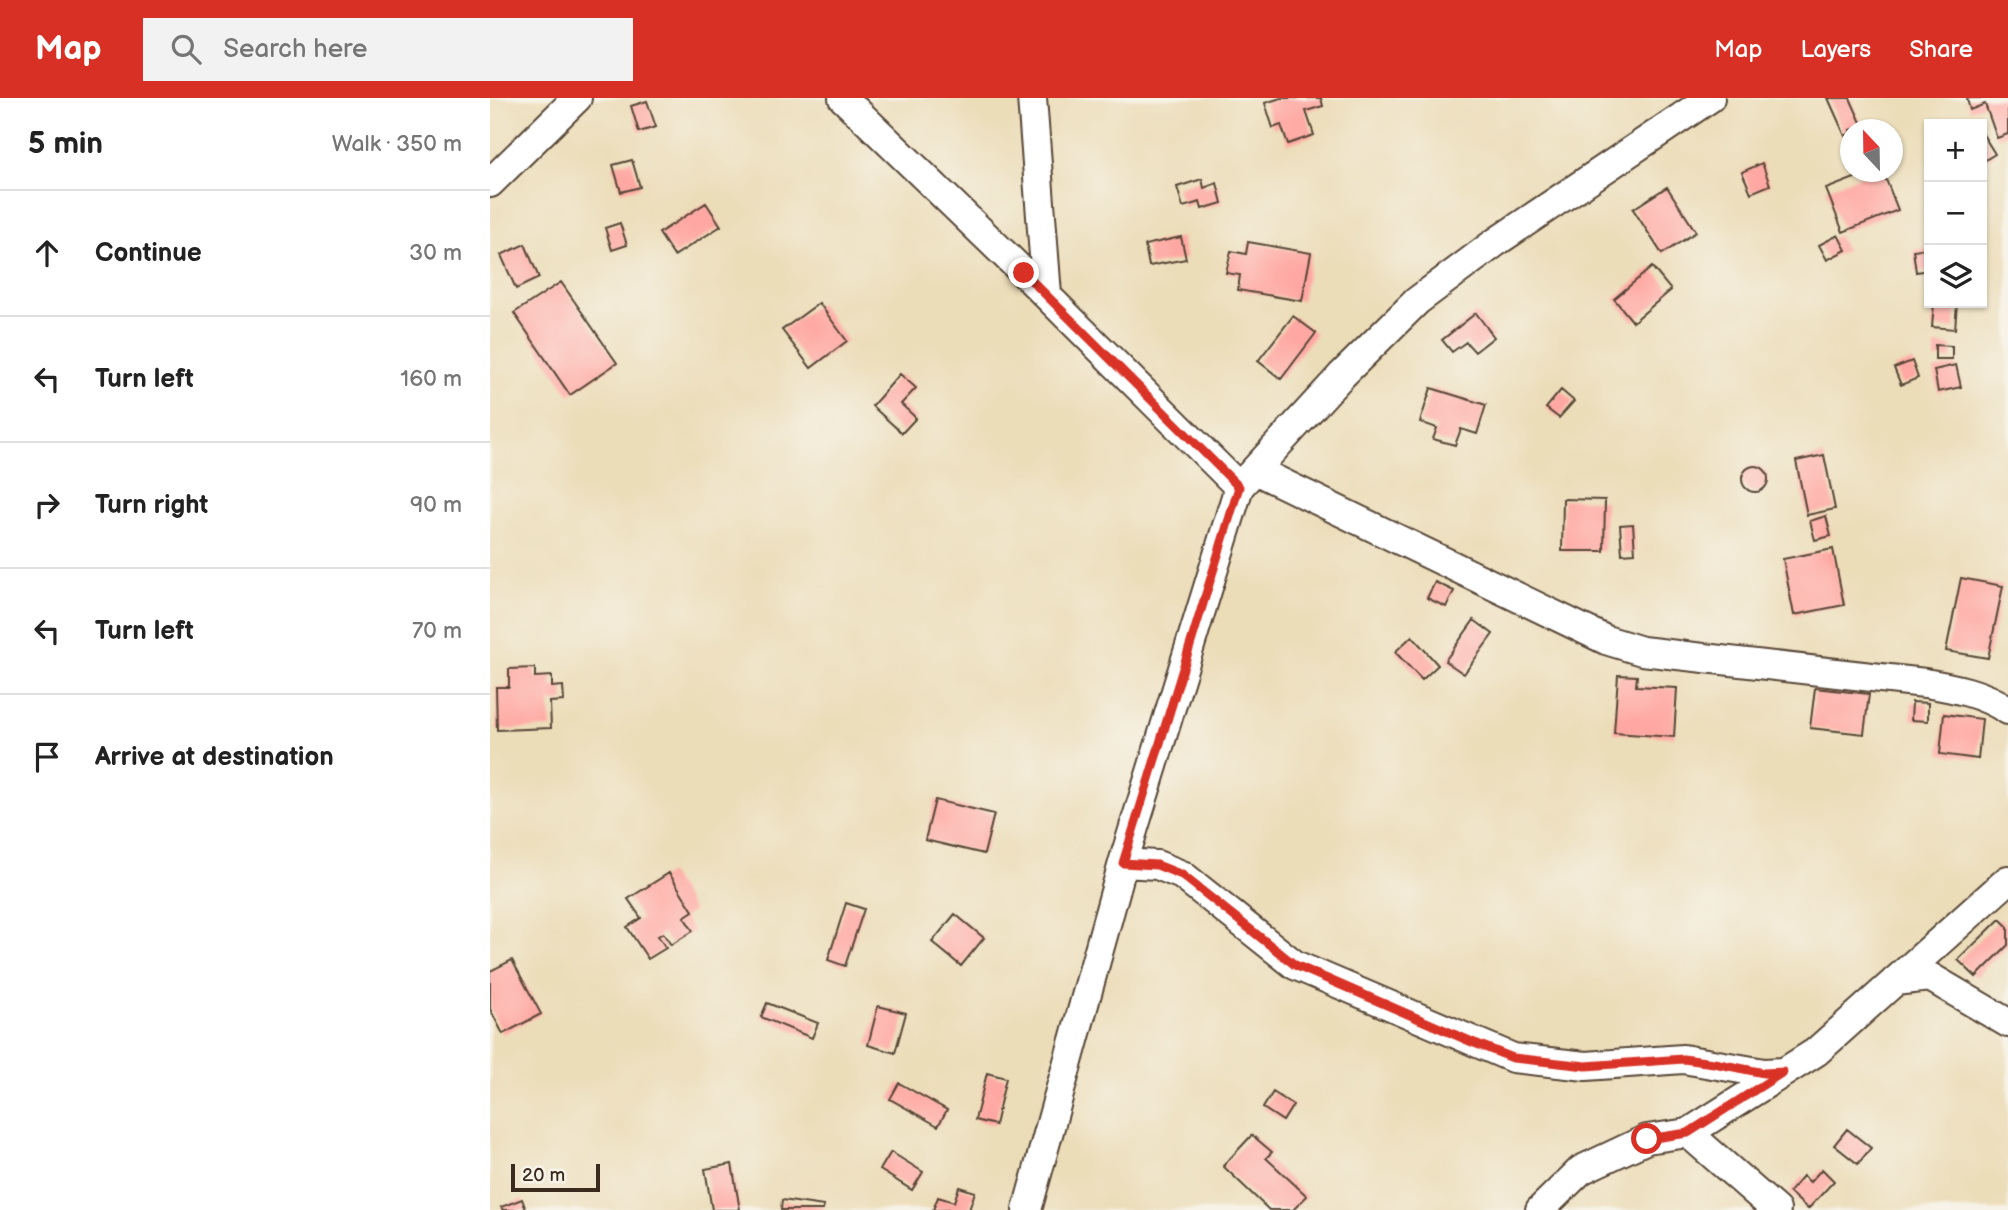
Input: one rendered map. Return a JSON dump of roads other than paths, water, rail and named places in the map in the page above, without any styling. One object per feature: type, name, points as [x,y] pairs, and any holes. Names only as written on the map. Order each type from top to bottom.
[{"type":"street","points":[[490,183],[578,98]]},
{"type":"street","points":[[843,98],[1047,295],[1247,479],[1622,646],[1642,651],[1925,683],[1965,690],[1991,699],[2008,710]]},
{"type":"street","points":[[1032,98],[1047,295]]},
{"type":"street","points":[[1027,1210],[1123,863],[1247,479],[1341,376],[1417,301],[1496,242],[1710,98]]},
{"type":"street","points":[[1123,863],[1157,865],[1182,875],[1295,965],[1513,1058],[1586,1066],[1683,1059],[1764,1073],[1783,1072]]},
{"type":"street","points":[[1540,1210],[1581,1170],[1647,1139],[1688,1133],[1816,1052],[2008,880]]},
{"type":"street","points":[[1895,981],[1930,977],[2008,1023]]},
{"type":"street","points":[[1688,1133],[1776,1210]]}]
